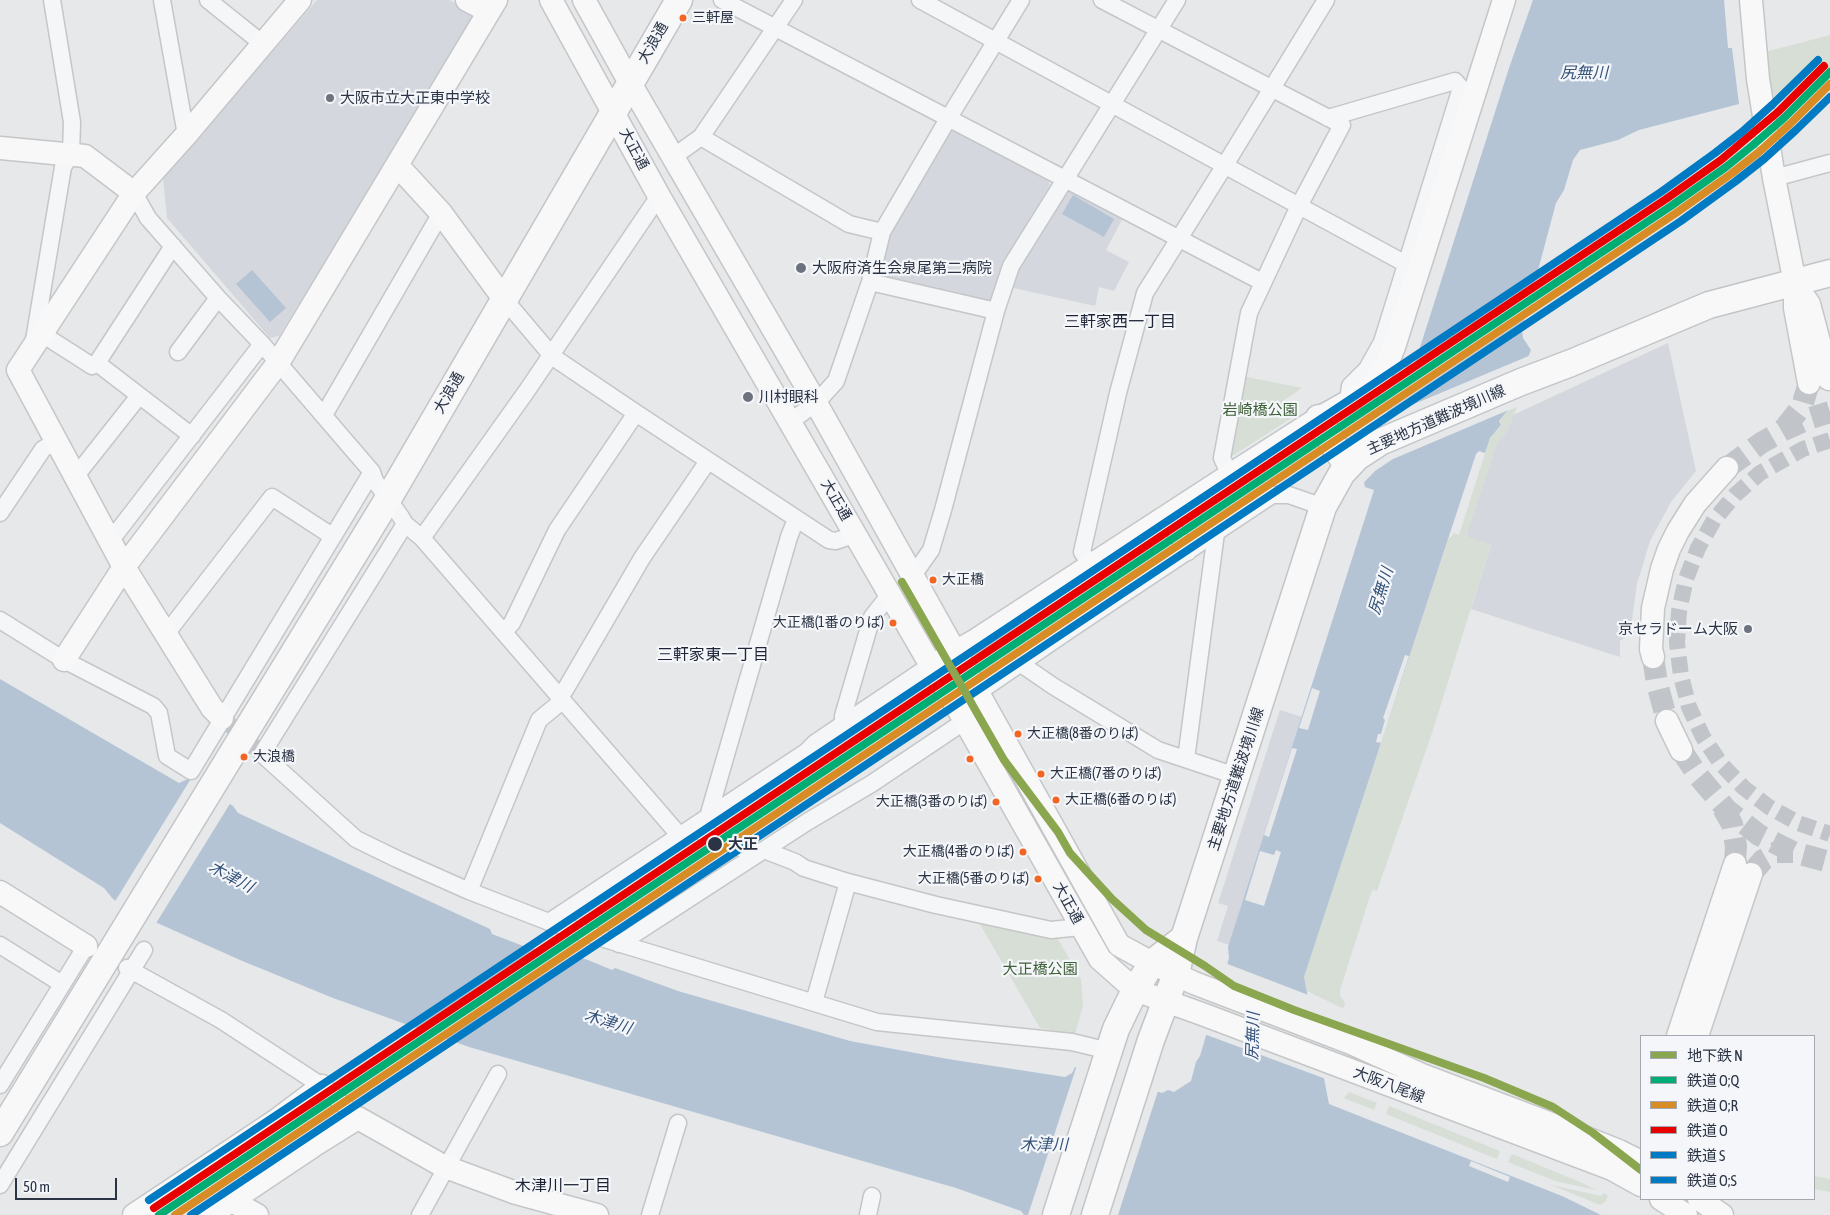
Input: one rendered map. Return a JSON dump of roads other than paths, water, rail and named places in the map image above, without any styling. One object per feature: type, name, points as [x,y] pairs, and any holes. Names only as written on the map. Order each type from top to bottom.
[{"type":"main road","name":"大浪通","points":[[0,1133],[388,499],[679,0]]},
{"type":"main road","name":"主要地方道難波境川線","points":[[1095,1215],[1151,1040],[1176,974],[1184,938],[1323,507],[1336,481],[1348,466],[1367,449],[1380,442],[1521,382],[1708,305],[1830,273]]},
{"type":"main road","points":[[1319,418],[1348,466]]},
{"type":"main road","points":[[1056,1215],[1116,1029],[1135,990],[1152,963],[1184,938]]},
{"type":"street","points":[[38,341],[63,167],[71,154],[72,122],[52,0]]},
{"type":"street","points":[[162,0],[186,135]]},
{"type":"street","points":[[208,0],[263,44]]},
{"type":"street","points":[[225,721],[212,708],[124,567],[56,442],[9,370],[38,341],[134,193],[186,135],[300,0]]},
{"type":"street","points":[[64,660],[124,567],[278,363],[398,166],[492,6],[467,0]]},
{"type":"street","name":"大正通","points":[[551,0],[659,196],[961,714],[1081,927],[1100,959],[1135,990]]},
{"type":"street","name":"大正通","points":[[584,0],[630,83],[816,403],[1119,945],[1152,963]]},
{"type":"street","points":[[722,0],[1262,282]]},
{"type":"street","points":[[673,157],[702,138],[794,0]]},
{"type":"street","points":[[920,0],[1406,264]]},
{"type":"street","points":[[791,421],[816,403],[836,381],[870,282],[882,232],[948,119],[1022,0]]},
{"type":"street","points":[[1102,0],[1342,125],[1299,206],[1249,313],[1222,458],[1230,475]]},
{"type":"street","points":[[912,577],[931,550],[996,311],[1011,266],[1064,178],[1177,0]]},
{"type":"street","points":[[1091,565],[1082,552],[1118,392],[1145,293],[1326,0]]},
{"type":"street","points":[[549,922],[806,752],[815,743],[931,665],[956,652],[1048,594],[1319,418],[1360,395],[1374,382],[1387,364],[1394,347],[1504,0]]},
{"type":"street","points":[[1751,0],[1758,79],[1774,178],[1794,283],[1809,304],[1819,381]]},
{"type":"street","points":[[1328,118],[1455,81],[1461,88],[1382,342],[1367,369],[1350,386],[1348,401]]},
{"type":"street","points":[[702,138],[849,224],[882,232]]},
{"type":"street","points":[[0,148],[85,156],[134,193],[148,218],[218,298],[262,344],[372,472],[375,481],[405,524],[422,538],[560,699],[686,832],[795,862],[804,868],[848,882],[971,913],[1051,930],[1081,927]]},
{"type":"street","points":[[1774,178],[1830,163]]},
{"type":"street","points":[[398,166],[441,213],[504,299],[551,355],[829,540],[836,541],[856,534]]},
{"type":"street","points":[[422,538],[551,355],[659,196]]},
{"type":"street","points":[[324,415],[441,213]]},
{"type":"street","points":[[38,341],[92,366],[97,363],[173,246]]},
{"type":"street","points":[[870,282],[996,311]]},
{"type":"street","points":[[178,352],[218,298]]},
{"type":"street","points":[[110,540],[262,344]]},
{"type":"street","points":[[97,363],[192,436]]},
{"type":"street","points":[[75,478],[139,396]]},
{"type":"street","points":[[504,632],[512,623],[557,530],[636,413]]},
{"type":"street","points":[[0,513],[43,449],[56,442]]},
{"type":"street","points":[[470,891],[539,720],[560,699],[566,690],[642,558],[708,461]]},
{"type":"street","points":[[1653,657],[1651,650],[1653,608],[1660,576],[1669,550],[1678,531],[1695,504],[1727,468]]},
{"type":"street","points":[[0,620],[64,660],[154,706],[159,713],[167,756],[191,771],[225,721],[332,536],[372,472]]},
{"type":"street","points":[[619,944],[807,822],[871,784],[961,714],[977,692],[1272,495],[1289,494],[1323,507]]},
{"type":"street","points":[[166,634],[272,497],[332,536]]},
{"type":"street","points":[[1166,517],[1188,552]]},
{"type":"street","points":[[708,817],[789,537],[796,519]]},
{"type":"street","points":[[405,524],[260,753],[356,839],[397,860],[549,922],[877,1022],[1072,1042],[1105,1062]]},
{"type":"street","points":[[1186,759],[1216,533]]},
{"type":"street","points":[[843,724],[843,716],[872,617],[890,594]]},
{"type":"street","points":[[1021,664],[1053,686],[1158,750],[1236,776]]},
{"type":"street","points":[[1667,721],[1681,750]]},
{"type":"street","points":[[1678,1035],[1743,869],[1697,1035]]},
{"type":"street","points":[[814,1002],[848,882]]},
{"type":"street","points":[[0,892],[88,947],[62,984],[0,1085]]},
{"type":"street","points":[[0,945],[62,984]]},
{"type":"street","points":[[0,1185],[129,970],[144,950]]},
{"type":"street","name":"大阪八尾線","points":[[1152,963],[1210,989],[1329,1035],[1422,1075],[1550,1124],[1638,1166]]},
{"type":"street","points":[[129,970],[221,1020],[322,1086],[358,1118],[447,1168],[516,1193],[597,1215]]},
{"type":"street","name":"大阪八尾線","points":[[1135,990],[1612,1169],[1638,1166]]},
{"type":"street","points":[[420,1215],[498,1074]]},
{"type":"street","points":[[134,1215],[274,1122],[322,1086]]},
{"type":"street","points":[[210,1215],[358,1118]]},
{"type":"street","points":[[650,1215],[678,1123]]},
{"type":"street","points":[[868,1215],[872,1196]]},
{"type":"street","points":[[1663,1200],[1686,1215]]},
{"type":"street","points":[[1700,1200],[1722,1215]]},
{"type":"street","points":[[232,1201],[257,1215]]},
{"type":"water","points":[[1533,0],[1724,0],[1728,48],[1732,48],[1739,104],[1639,130],[1618,140],[1580,150],[1573,160],[1564,190],[1556,203],[1522,330],[1523,338],[1531,350],[1507,411],[1499,421],[1501,425],[1490,438],[1485,453],[1479,451],[1476,454],[1304,977],[1329,1104],[1562,1196],[1601,1215],[1024,1215],[1021,1211],[956,1188],[469,1047],[333,998],[240,960],[135,913],[113,899],[104,888],[0,823],[0,679],[179,783],[190,778],[233,806],[238,813],[490,929],[492,934],[526,947],[546,951],[554,950],[588,960],[612,970],[615,968],[678,991],[850,1041],[948,1059],[1065,1077],[1072,1073],[1075,1067],[1162,1093],[1168,1090],[1174,1092],[1191,1081],[1196,1062],[1200,1056],[1229,958],[1228,947],[1374,490],[1365,487],[1364,482],[1371,475],[1382,442],[1389,403],[1407,365],[1415,363],[1510,65]]},
{"type":"water","points":[[1073,195],[1114,219],[1104,237],[1062,214]]},
{"type":"water","points":[[252,270],[286,308],[270,322],[236,284]]},
{"type":"tunnel","points":[[1784,429],[1802,406],[1809,383]]},
{"type":"tunnel","points":[[1727,468],[1761,443],[1784,430],[1830,412]]},
{"type":"tunnel","points":[[1830,440],[1803,449],[1760,473],[1735,495],[1714,520],[1698,548],[1686,579],[1679,611],[1677,643],[1681,676],[1689,707],[1703,737],[1721,764],[1744,788],[1769,807],[1798,823],[1830,834]]},
{"type":"tunnel","points":[[1653,657],[1657,683],[1667,721]]},
{"type":"tunnel","points":[[228,723],[259,751]]},
{"type":"tunnel","points":[[1681,750],[1699,777],[1727,810],[1759,835],[1793,852],[1830,862]]},
{"type":"tunnel","points":[[1723,808],[1732,824],[1736,846],[1735,864]]},
{"type":"tunnel","points":[[1751,874],[1763,860],[1777,852],[1793,852]]},
{"type":"metro line","name":"N","points":[[902,582],[1004,760],[1058,832],[1070,853],[1112,899],[1146,930],[1234,986],[1294,1010],[1484,1078],[1553,1107],[1593,1133],[1640,1169]]},
{"type":"rail line","name":"O;S","points":[[149,1200],[1661,192],[1742,132],[1818,60]]},
{"type":"rail line","name":"O","points":[[154,1208],[1666,199],[1721,160],[1778,112],[1824,66]]},
{"type":"rail line","name":"O;Q","points":[[159,1215],[1671,206],[1726,167],[1753,145],[1784,118],[1830,72]]},
{"type":"rail line","name":"O;R","points":[[175,1215],[1676,213],[1759,152],[1830,84]]},
{"type":"rail line","name":"S","points":[[191,1215],[1681,221],[1764,159],[1830,97]]},
{"type":"place","name":"三軒屋","points":[[683,18]]},
{"type":"place","name":"大阪市立大正東中学校","points":[[330,98]]},
{"type":"place","name":"大阪府済生会泉尾第二病院","points":[[801,268]]},
{"type":"place","name":"川村眼科","points":[[748,397]]},
{"type":"place","name":"大正橋","points":[[933,580]]},
{"type":"place","name":"大正橋(1番のりば)","points":[[893,623]]},
{"type":"place","name":"京セラドーム大阪","points":[[1748,629]]},
{"type":"place","name":"大正橋(8番のりば)","points":[[1018,734]]},
{"type":"place","name":"大浪橋","points":[[244,757]]},
{"type":"place","name":"大正橋(7番のりば)","points":[[1041,774]]},
{"type":"place","name":"大正橋(6番のりば)","points":[[1056,800]]},
{"type":"place","name":"大正橋(3番のりば)","points":[[996,802]]},
{"type":"place","name":"大正","points":[[715,844]]},
{"type":"place","name":"大正橋(4番のりば)","points":[[1023,852]]},
{"type":"place","name":"大正橋(5番のりば)","points":[[1038,879]]},
{"type":"district","name":"三軒家西一丁目","points":[[1120,322]]},
{"type":"district","name":"三軒家東一丁目","points":[[713,655]]},
{"type":"district","name":"木津川一丁目","points":[[563,1186]]},
{"type":"water label","name":"尻無川","points":[[1584,73]]},
{"type":"water label","name":"尻無川","points":[[1381,591]]},
{"type":"water label","name":"木津川","points":[[231,877]]},
{"type":"water label","name":"木津川","points":[[608,1022]]},
{"type":"water label","name":"尻無川","points":[[1253,1036]]},
{"type":"water label","name":"木津川","points":[[1044,1145]]},
{"type":"park label","name":"岩崎橋公園","points":[[1260,410]]},
{"type":"park label","name":"大正橋公園","points":[[1040,969]]}]
